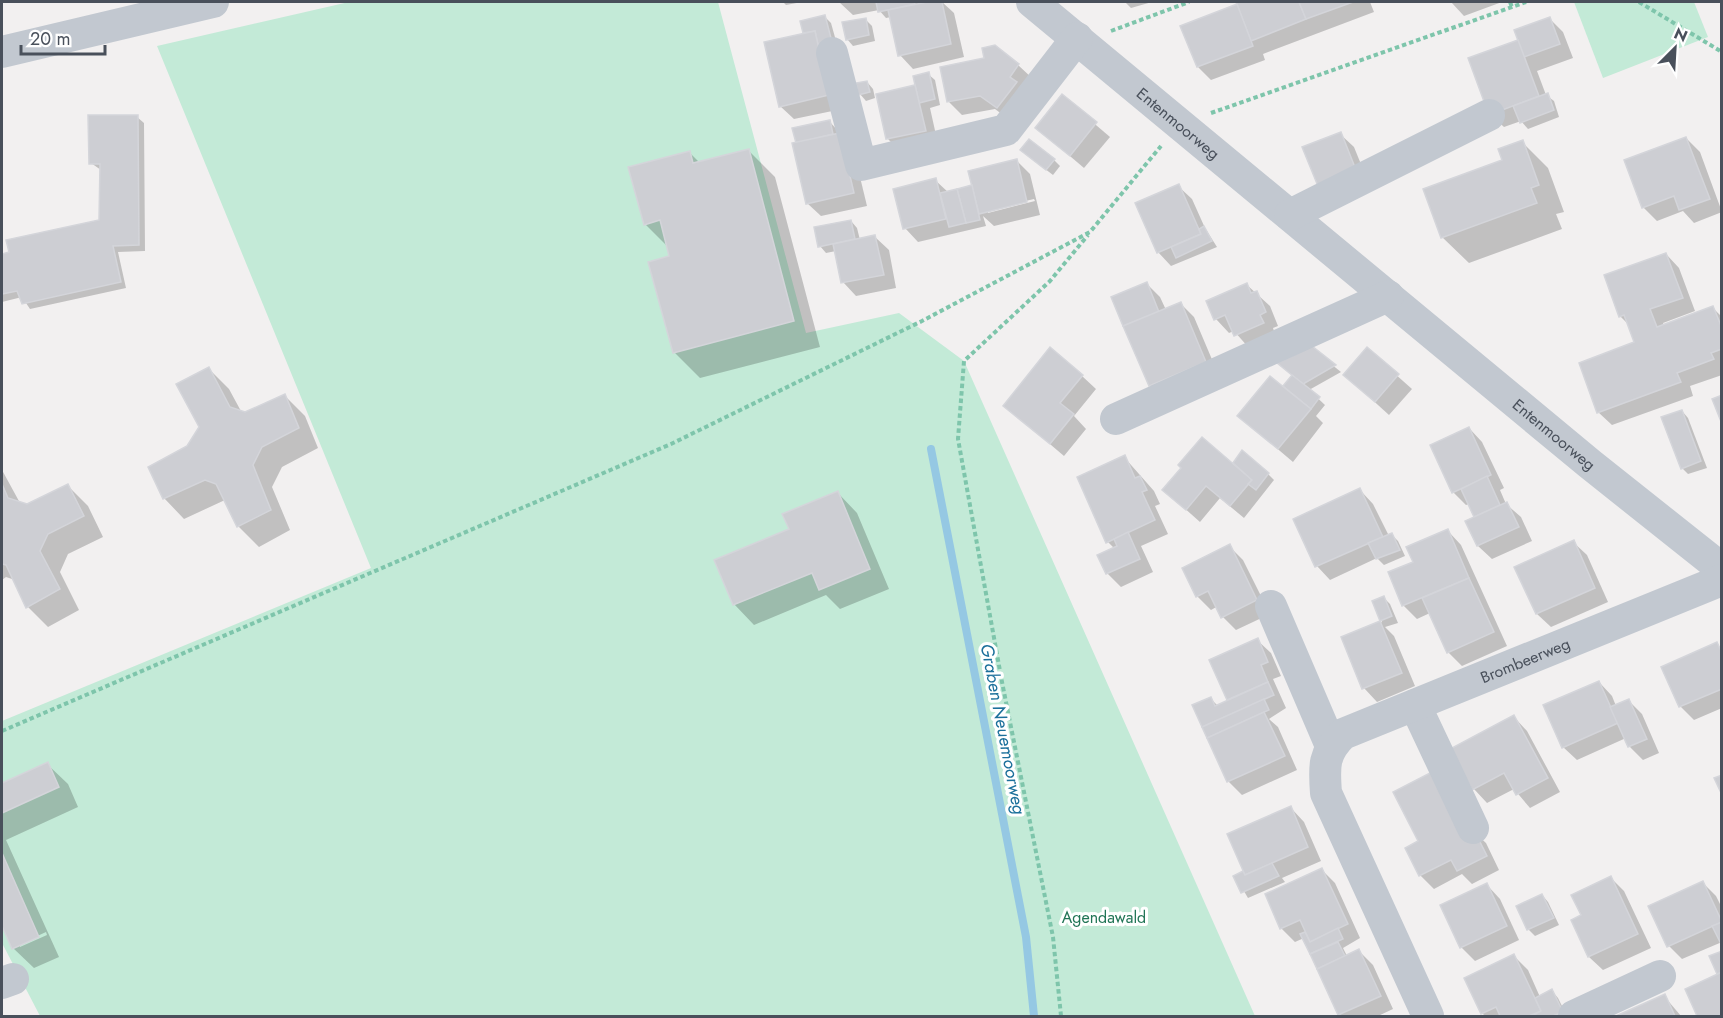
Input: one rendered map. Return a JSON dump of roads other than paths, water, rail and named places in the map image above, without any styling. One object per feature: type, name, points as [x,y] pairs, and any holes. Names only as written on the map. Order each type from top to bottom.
[{"type":"street","points":[[2,51],[213,2]]},
{"type":"street","name":"Entenmoorweg","points":[[1032,2],[1590,464],[1722,569]]},
{"type":"street","points":[[832,53],[861,165],[1006,130],[1079,40]]},
{"type":"street","points":[[1290,215],[1489,115]]},
{"type":"street","points":[[1116,419],[1388,296]]},
{"type":"street","name":"Brombeerweg","points":[[1330,746],[1343,734],[1722,580]]},
{"type":"street","points":[[1271,606],[1330,746],[1324,761],[1326,793],[1428,1017]]},
{"type":"street","points":[[1415,705],[1473,828]]},
{"type":"street","points":[[1574,1017],[1660,976]]},
{"type":"waterway","name":"Graben Neuemoorweg","points":[[931,449],[1026,937],[1034,1016]]},
{"type":"park label","name":"Agendawald","points":[[1104,917]]}]
